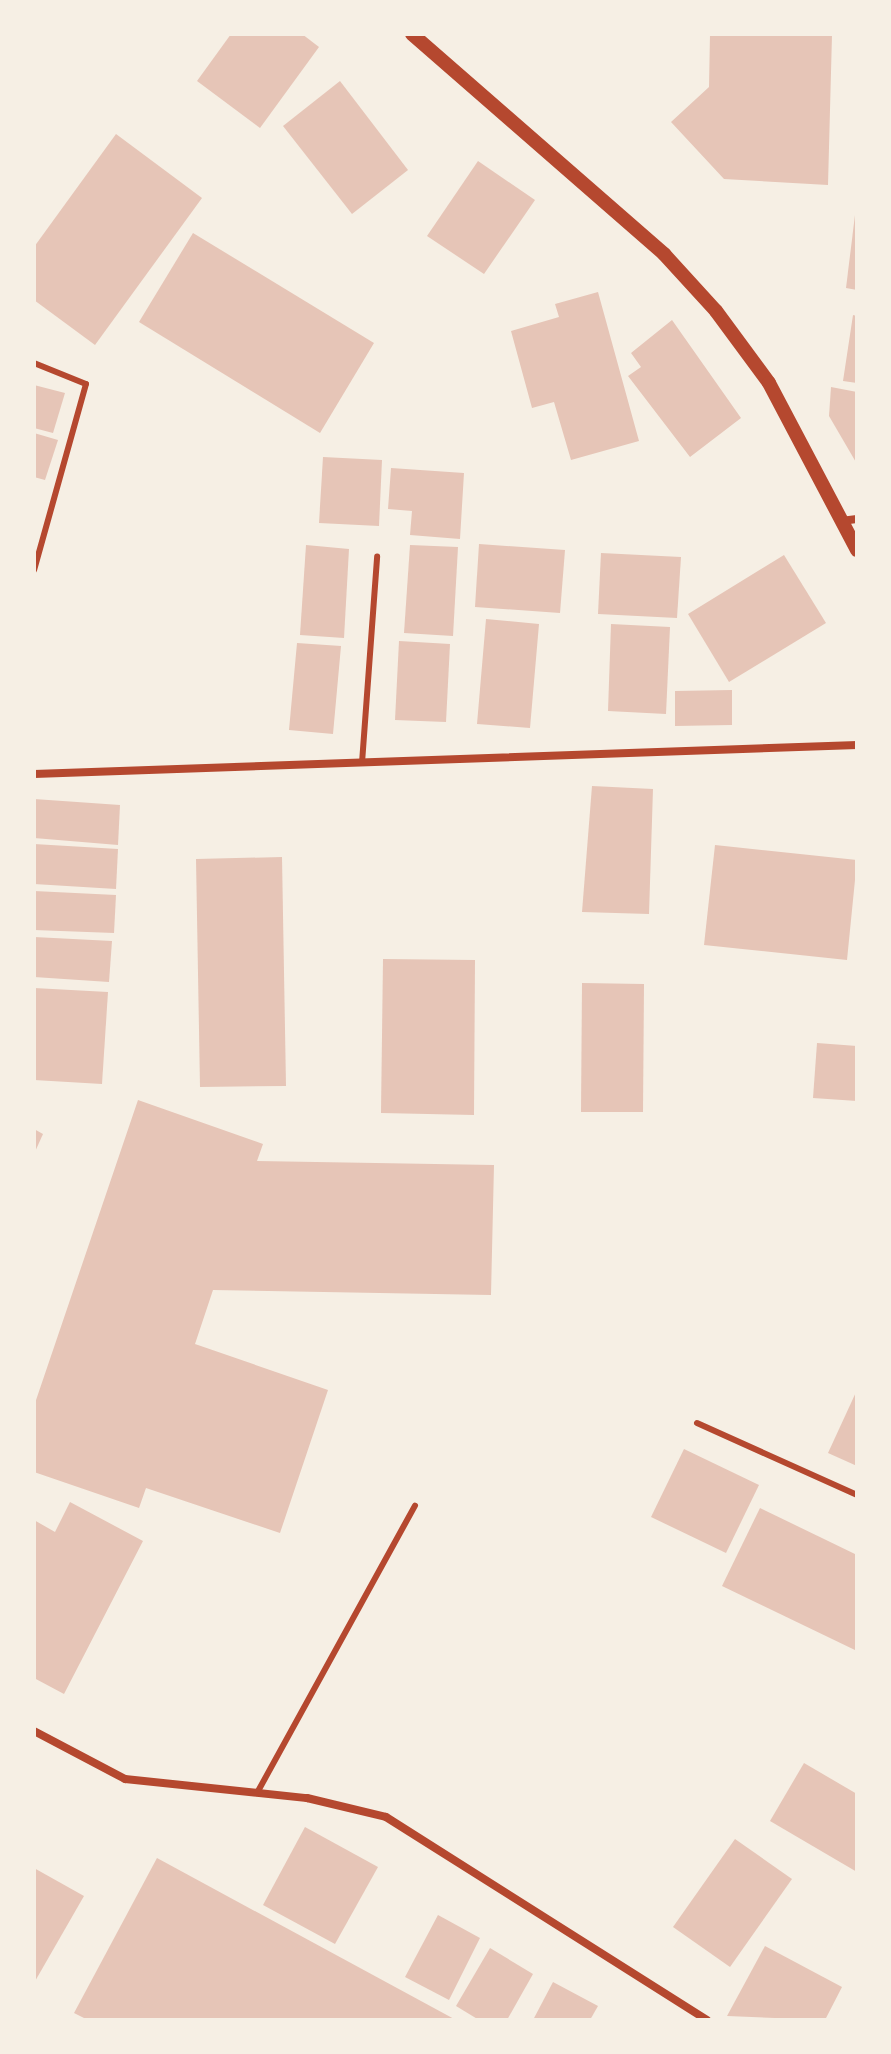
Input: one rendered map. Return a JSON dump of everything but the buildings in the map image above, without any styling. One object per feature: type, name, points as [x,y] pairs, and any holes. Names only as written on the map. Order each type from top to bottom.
[{"type":"street","points":[[412,34],[690,280],[769,383],[857,550]]},
{"type":"street","points":[[841,521],[857,519]]},
{"type":"street","points":[[34,774],[857,745]]},
{"type":"street","points":[[34,1731],[125,1779],[307,1798],[386,1817],[707,2020]]},
{"type":"lane","points":[[34,363],[86,384],[34,570]]},
{"type":"lane","points":[[362,763],[377,557]]},
{"type":"lane","points":[[697,1423],[857,1495]]},
{"type":"lane","points":[[257,1793],[415,1506]]}]
